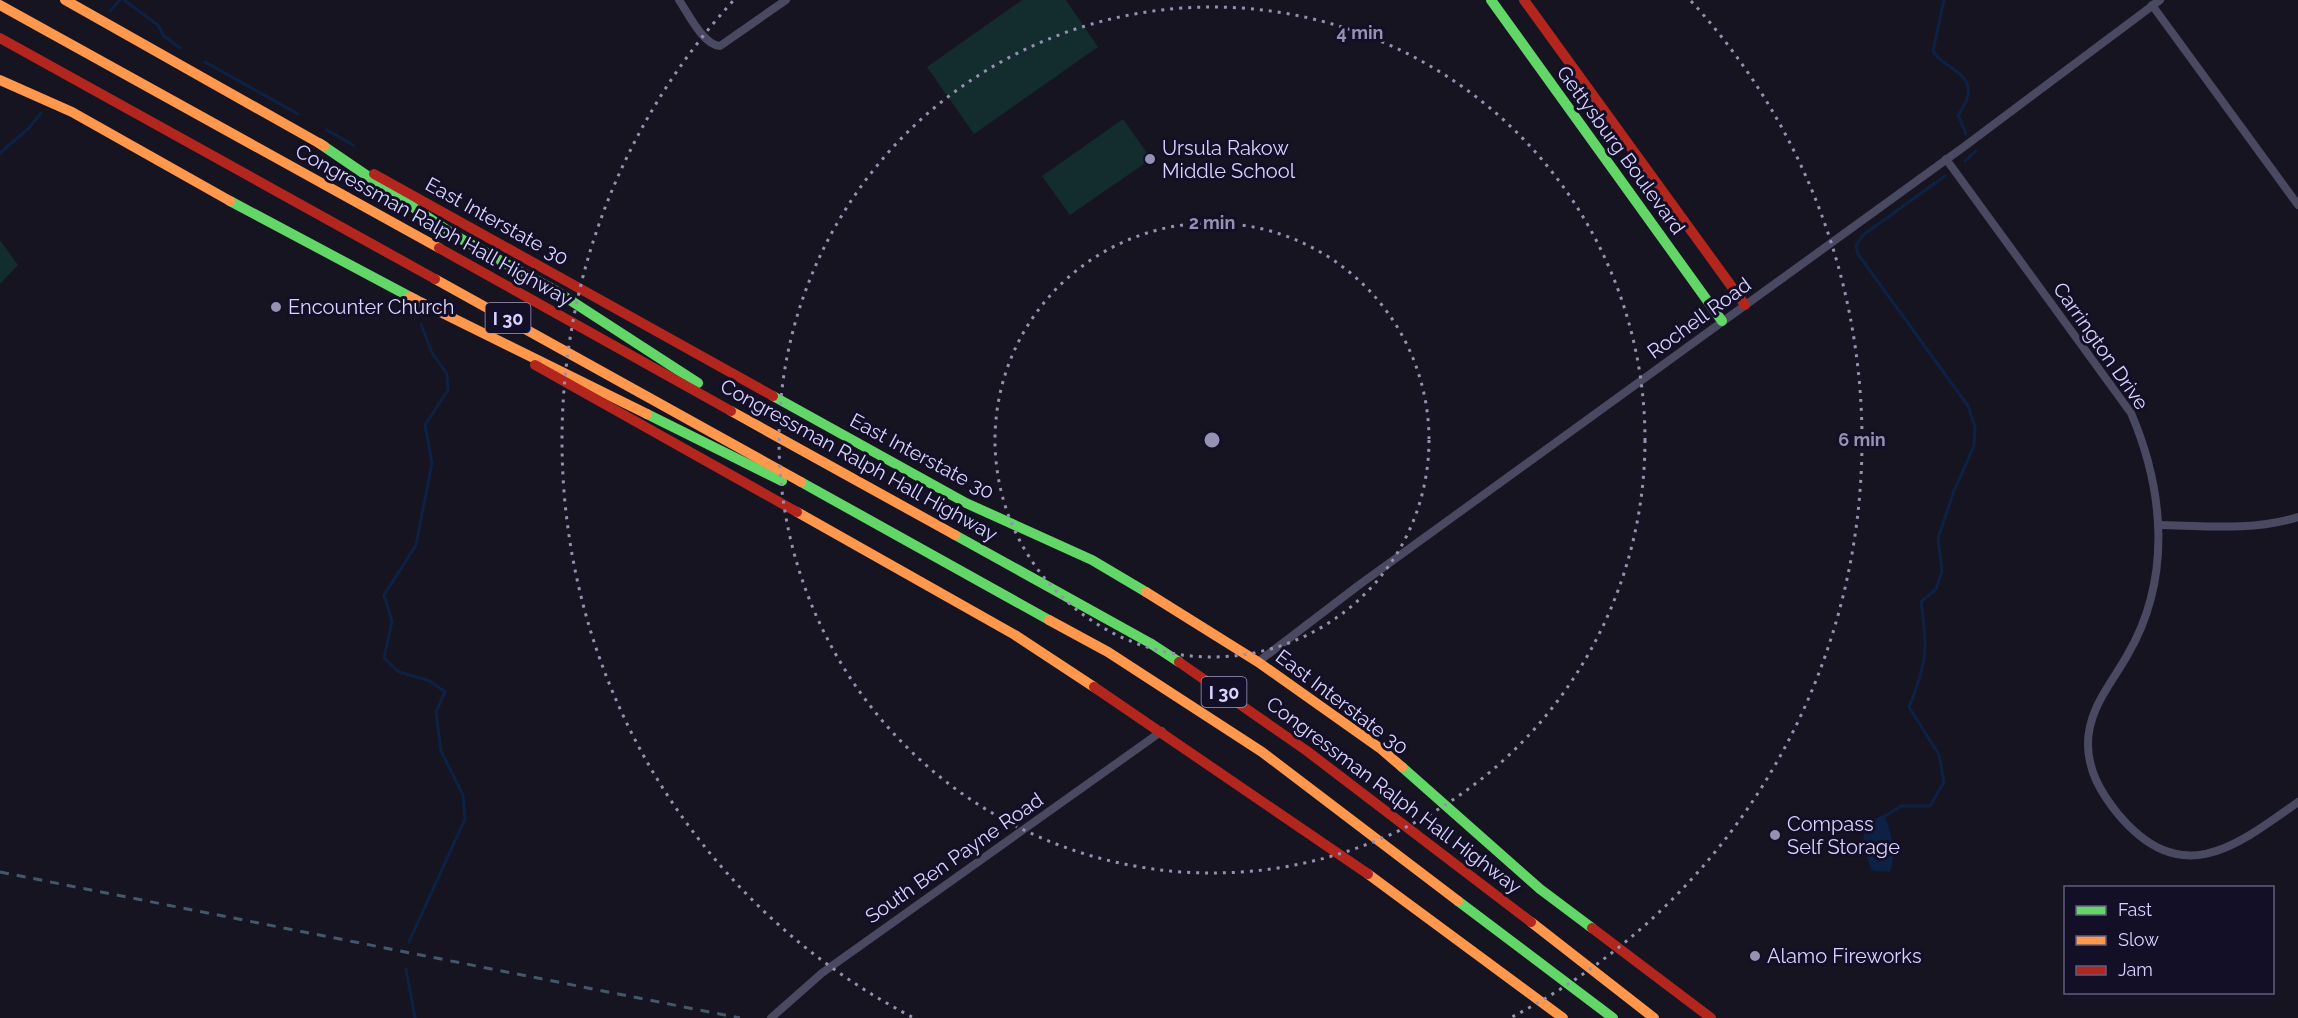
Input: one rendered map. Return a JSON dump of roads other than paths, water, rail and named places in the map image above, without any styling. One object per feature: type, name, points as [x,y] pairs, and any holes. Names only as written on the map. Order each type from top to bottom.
[{"type":"main road","name":"East Interstate 30","points":[[65,0],[319,144],[966,503],[1092,560],[1205,627],[1380,749],[1540,889],[1711,1018]]},
{"type":"main road","name":"Gettysburg Boulevard","points":[[1491,0],[1722,321]]},
{"type":"main road","name":"Gettysburg Boulevard","points":[[1524,0],[1745,305]]},
{"type":"main road","name":"Congressman Ralph Hall Highway","points":[[0,5],[1150,644],[1254,712],[1455,861],[1654,1018]]},
{"type":"main road","name":"I 30","points":[[0,38],[1108,652],[1262,752],[1612,1018]]},
{"type":"main road","points":[[0,80],[72,112],[141,153],[410,297],[949,596],[1015,635],[1162,732],[1424,913],[1563,1018]]},
{"type":"main road","points":[[319,144],[454,235],[556,291],[660,356],[757,424]]},
{"type":"main road","points":[[410,297],[714,446],[1015,600]]},
{"type":"street","points":[[679,0],[707,39],[715,46],[725,43],[786,0]]},
{"type":"street","name":"Rochell Road","points":[[1258,662],[1722,321],[1947,159],[2160,0]]},
{"type":"street","points":[[2152,5],[2298,205]]},
{"type":"street","name":"Carrington Drive","points":[[1947,159],[2131,413],[2148,458],[2156,489],[2159,525],[2157,568],[2150,600],[2130,651],[2098,702],[2091,721],[2088,743],[2090,766],[2098,785],[2117,813],[2144,841],[2163,851],[2178,853],[2201,854],[2230,848],[2250,837],[2298,801]]},
{"type":"street","points":[[2159,525],[2245,527],[2277,523],[2298,517]]},
{"type":"street","name":"South Ben Payne Road","points":[[771,1018],[822,972],[1162,732]]},
{"type":"water","points":[[1883,815],[1889,827],[1893,852],[1892,867],[1889,872],[1874,871],[1871,868],[1864,844],[1868,825]]},
{"type":"waterway","points":[[110,11],[120,0]]},
{"type":"waterway","points":[[124,0],[158,25],[164,36],[180,48]]},
{"type":"waterway","points":[[1944,0],[1933,51],[1966,82],[1968,91],[1966,101],[1958,115],[1966,134]]},
{"type":"waterway","points":[[205,62],[298,114]]},
{"type":"waterway","points":[[0,153],[29,128],[41,113]]},
{"type":"waterway","points":[[327,130],[353,145]]},
{"type":"waterway","points":[[1965,161],[1976,151]]},
{"type":"waterway","points":[[1882,818],[1901,806],[1930,806],[1944,782],[1939,755],[1909,707],[1923,667],[1925,632],[1921,602],[1936,589],[1942,571],[1938,538],[1954,491],[1974,446],[1975,427],[1968,406],[1858,254],[1856,246],[1863,235],[1945,176]]},
{"type":"waterway","points":[[409,942],[465,819],[463,795],[441,751],[436,712],[445,692],[430,681],[399,672],[384,658],[392,621],[384,595],[416,545],[432,463],[425,425],[448,390],[447,374],[432,353],[421,324]]},
{"type":"waterway","points":[[406,969],[415,1018]]},
{"type":"railway","points":[[0,872],[740,1018]]},
{"type":"place","name":"Ursula Rakow Middle School","points":[[1150,159]]},
{"type":"place","name":"Encounter Church","points":[[276,307]]},
{"type":"place","name":"Compass Self Storage","points":[[1775,835]]},
{"type":"place","name":"Alamo Fireworks","points":[[1755,956]]}]
